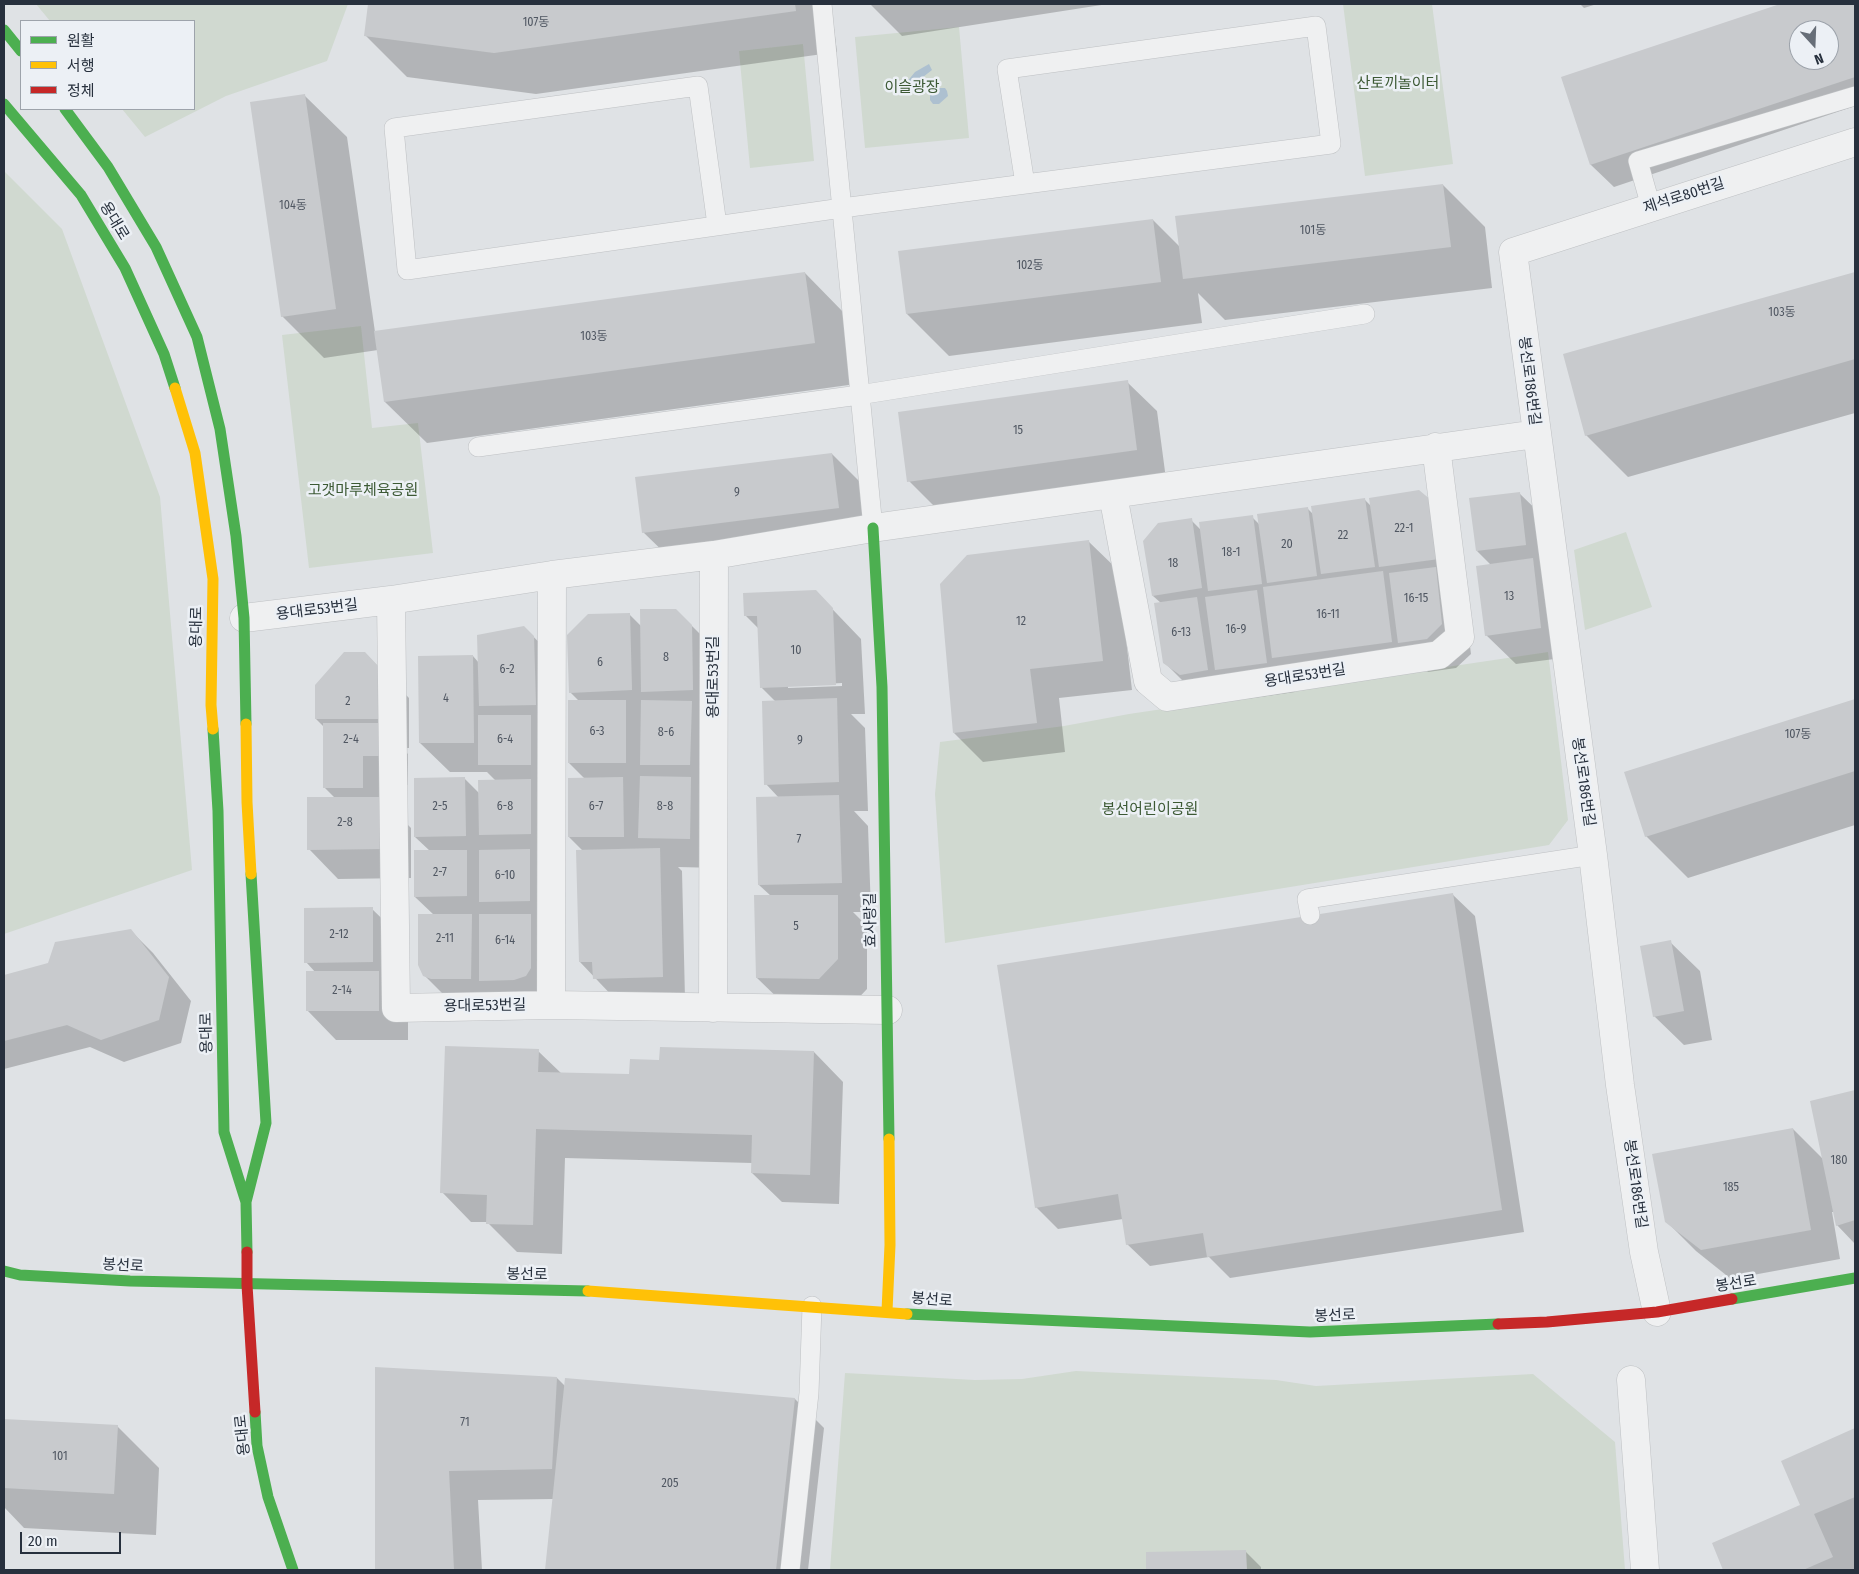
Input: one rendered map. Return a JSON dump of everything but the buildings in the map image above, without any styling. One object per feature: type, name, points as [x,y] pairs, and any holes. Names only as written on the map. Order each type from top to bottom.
[{"type":"street","points":[[4,30],[20,50]]},
{"type":"street","name":"용대로","points":[[4,104],[81,194],[125,268],[164,354],[195,454],[213,579],[212,705],[218,811],[224,1132],[246,1202]]},
{"type":"street","name":"용대로","points":[[66,110],[108,167],[156,247],[196,337],[220,429],[236,536],[244,618],[247,802],[266,1123],[246,1202],[247,1285],[257,1446],[268,1498],[293,1570]]},
{"type":"street","name":"제석로80번길","points":[[1513,252],[1855,142]]},
{"type":"street","name":"봉선로186번길","points":[[1513,252],[1593,855],[1620,1085],[1644,1252],[1657,1312]]},
{"type":"street","name":"용대로53번길","points":[[244,618],[391,600],[552,575],[714,555],[873,528],[1536,434]]},
{"type":"street","name":"용대로53번길","points":[[1113,495],[1148,681],[1167,697],[1438,655],[1460,637],[1436,448]]},
{"type":"street","name":"효사랑길","points":[[873,528],[882,687],[888,1010],[890,1245],[887,1311]]},
{"type":"street","name":"용대로53번길","points":[[713,1008],[714,555]]},
{"type":"street","points":[[552,575],[552,1005],[888,1010]]},
{"type":"street","name":"용대로53번길","points":[[391,600],[396,1008],[552,1005]]},
{"type":"street","name":"봉선로","points":[[4,1271],[20,1275],[247,1285],[584,1290],[951,1317],[1310,1332],[1547,1322],[1657,1312],[1855,1278]]},
{"type":"street","points":[[1631,1380],[1646,1570]]},
{"type":"lane","points":[[822,4],[873,528]]},
{"type":"lane","points":[[717,225],[698,86],[394,128],[407,270],[717,225],[1331,144],[1316,26],[1007,69],[1025,184]]},
{"type":"lane","points":[[1651,207],[1638,161],[1855,96]]},
{"type":"lane","points":[[478,447],[859,395],[1365,314]]},
{"type":"lane","points":[[1310,915],[1307,899],[1593,855]]},
{"type":"lane","points":[[790,1570],[809,1393],[812,1306]]},
{"type":"green space","points":[[36,4],[348,4],[327,61],[226,96],[145,137],[123,110],[195,110],[195,20],[49,20]]},
{"type":"green space","name":"산토끼놀이터","points":[[1343,4],[1432,4],[1453,164],[1365,176]]},
{"type":"green space","name":"이슬광장","points":[[959,27],[969,138],[865,148],[855,37]]},
{"type":"green space","points":[[803,44],[814,161],[750,168],[739,51]]},
{"type":"green space","points":[[4,171],[62,229],[160,497],[192,870],[4,934]]},
{"type":"green space","name":"고갯마루체육공원","points":[[361,326],[372,428],[418,423],[433,553],[309,568],[282,335]]},
{"type":"green space","points":[[1626,532],[1652,607],[1585,630],[1574,550]]},
{"type":"green space","name":"봉선어린이공원","points":[[1548,652],[1568,820],[1549,845],[945,943],[935,794],[940,742],[1064,726],[1129,714]]},
{"type":"green space","points":[[1076,1371],[1276,1380],[1316,1386],[1533,1374],[1615,1442],[1625,1570],[830,1570],[845,1373],[975,1380],[1022,1379]]},
{"type":"water","points":[[929,64],[932,70],[923,77],[935,88],[945,88],[947,91],[948,96],[939,104],[933,104],[930,100],[930,89],[920,81],[911,88],[906,83],[915,72]]},
{"type":"traffic: fast","points":[[4,30],[20,50]]},
{"type":"traffic: fast","points":[[4,104],[81,195],[125,268],[164,354],[175,388]]},
{"type":"traffic: fast","points":[[66,110],[108,167],[156,247],[197,337],[220,429],[236,536],[244,618],[246,724]]},
{"type":"traffic: fast","points":[[873,528],[882,687],[889,1139]]},
{"type":"traffic: fast","points":[[213,729],[218,811],[224,1132],[246,1202]]},
{"type":"traffic: fast","points":[[247,1252],[246,1202],[266,1123],[251,874]]},
{"type":"traffic: fast","points":[[4,1271],[20,1275],[130,1281],[588,1291]]},
{"type":"traffic: fast","points":[[1732,1299],[1855,1278]]},
{"type":"traffic: fast","points":[[907,1314],[1310,1332],[1498,1324]]},
{"type":"traffic: fast","points":[[255,1412],[257,1446],[268,1497],[293,1570]]},
{"type":"traffic: slow","points":[[175,388],[195,453],[213,579],[211,705],[213,729]]},
{"type":"traffic: slow","points":[[246,724],[247,802],[251,874]]},
{"type":"traffic: slow","points":[[887,1311],[890,1245],[889,1139]]},
{"type":"traffic: slow","points":[[588,1291],[907,1314]]},
{"type":"traffic: jam","points":[[247,1252],[247,1285],[255,1412]]},
{"type":"traffic: jam","points":[[1498,1324],[1547,1322],[1657,1312],[1732,1299]]}]
